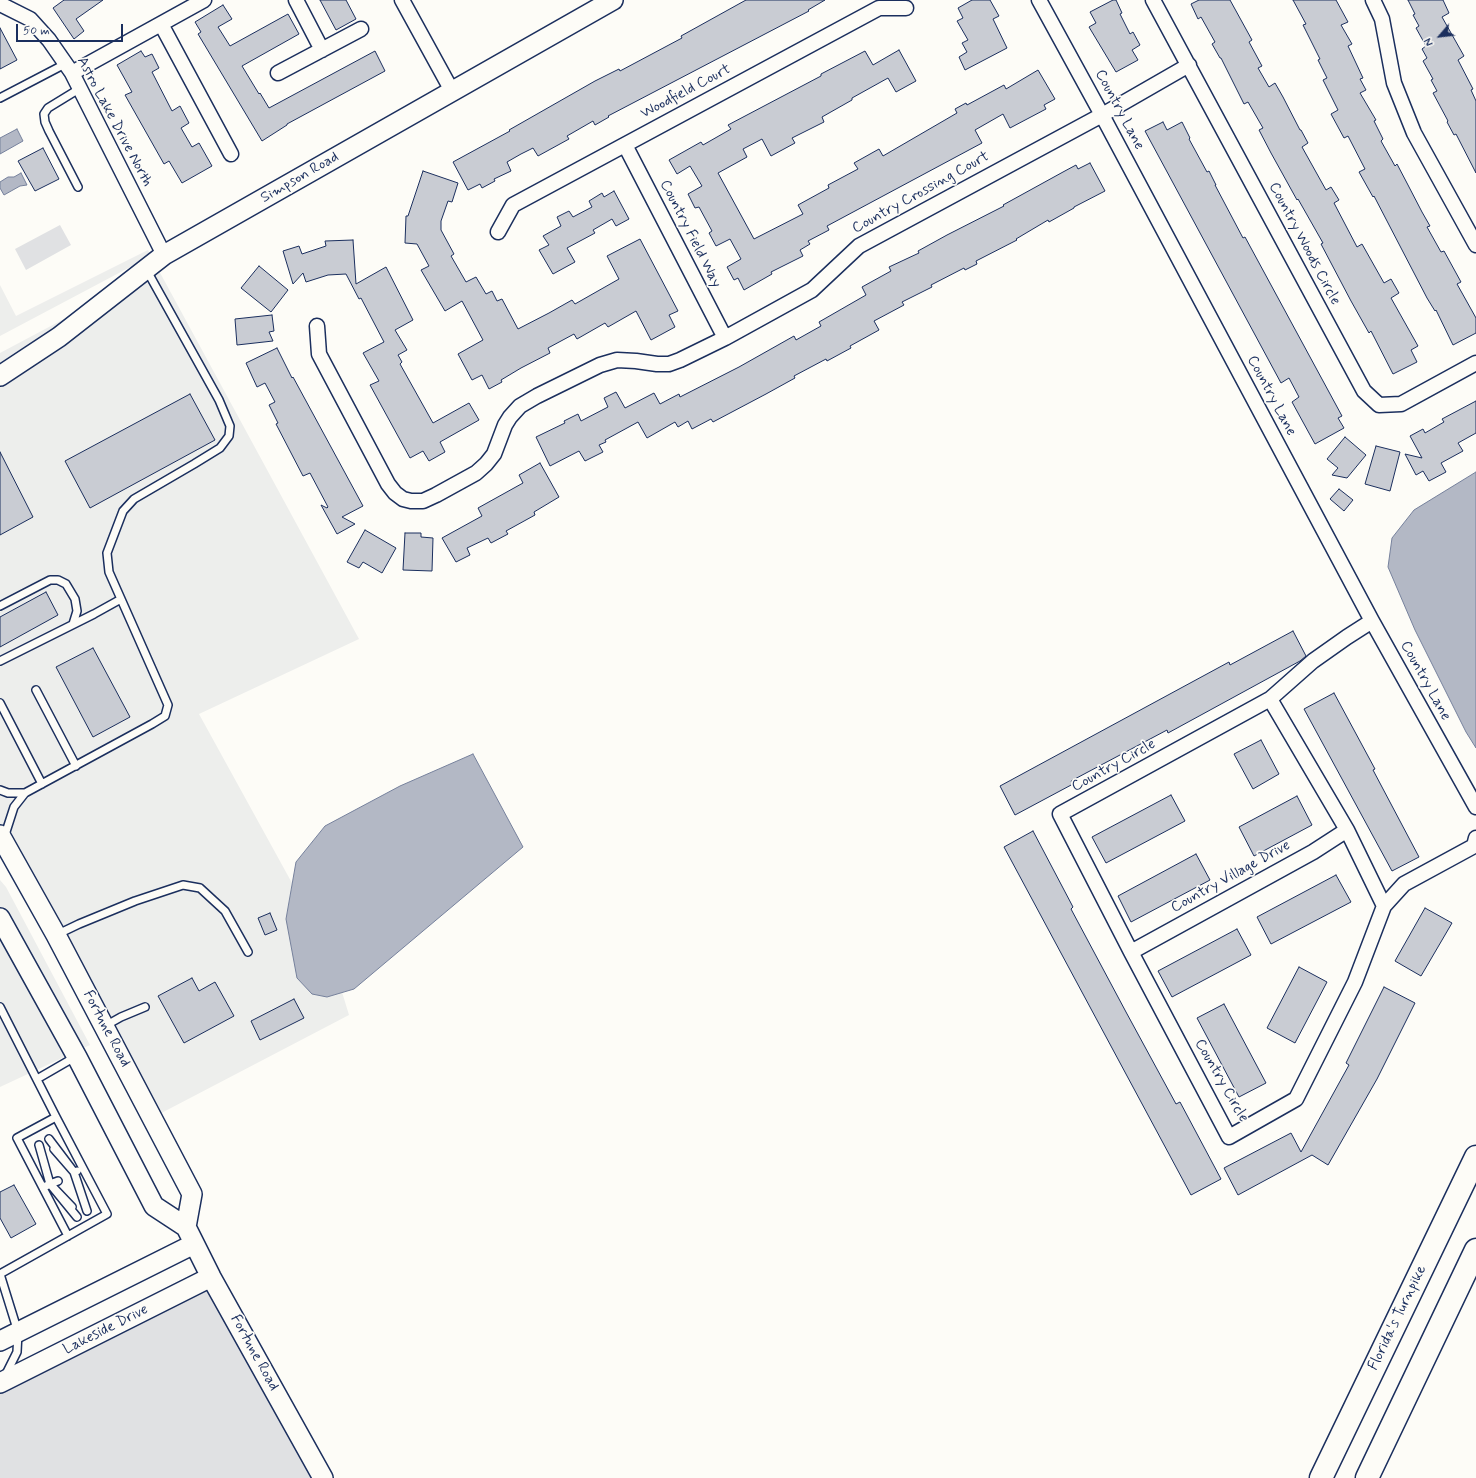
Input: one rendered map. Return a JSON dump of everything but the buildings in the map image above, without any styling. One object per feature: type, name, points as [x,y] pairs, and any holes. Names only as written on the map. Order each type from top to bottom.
[{"type":"highway","name":"Florida's Turnpike","points":[[1321,1478],[1474,1166]]},
{"type":"highway","points":[[1367,1478],[1476,1250]]},
{"type":"main road","name":"Simpson Road","points":[[0,376],[59,337],[164,255],[613,0]]},
{"type":"main road","name":"Fortune Road","points":[[2,838],[56,935],[192,1194],[190,1236]]},
{"type":"main road","name":"Fortune Road","points":[[0,918],[76,1057],[154,1206],[190,1236],[211,1278],[324,1478]]},
{"type":"main road","points":[[0,1341],[190,1236]]},
{"type":"main road","name":"Lakeside Drive","points":[[1,1383],[211,1278]]},
{"type":"street","points":[[68,69],[161,24],[204,0]]},
{"type":"street","points":[[296,0],[322,50]]},
{"type":"street","points":[[402,0],[452,91]]},
{"type":"street","name":"Country Lane","points":[[1039,0],[1372,621],[1476,807]]},
{"type":"street","name":"Country Woods Circle","points":[[1153,0],[1364,391],[1380,405],[1401,404],[1476,363]]},
{"type":"street","points":[[1373,0],[1382,19],[1394,83],[1414,133],[1476,245]]},
{"type":"street","name":"Astro Lake Drive North","points":[[0,4],[30,19],[49,40],[68,69],[164,255]]},
{"type":"street","name":"Woodfield Court","points":[[498,232],[513,205],[878,8],[906,8]]},
{"type":"street","points":[[161,24],[230,154]]},
{"type":"street","points":[[278,73],[361,30]]},
{"type":"street","name":"Country Crossing Court","points":[[317,326],[319,354],[388,484],[395,493],[403,499],[411,501],[423,500],[436,495],[476,473],[486,464],[494,454],[510,416],[520,406],[537,396],[600,365],[617,360],[669,364],[725,338],[812,290],[859,246],[1102,115],[1188,66]]},
{"type":"street","name":"Country Field Way","points":[[625,145],[725,338]]},
{"type":"street","name":"Country Circle","points":[[1372,621],[1313,661],[1270,699],[1060,814],[1229,1137],[1296,1098],[1355,982],[1384,906]]},
{"type":"street","points":[[1270,699],[1347,830],[1384,906],[1404,884],[1474,846],[1476,838]]},
{"type":"street","name":"Country Village Drive","points":[[1131,952],[1314,852],[1347,830]]},
{"type":"lane","points":[[0,98],[68,69]]},
{"type":"lane","points":[[78,187],[49,131],[45,122],[44,114],[48,108],[79,89]]},
{"type":"lane","points":[[2,838],[14,807],[25,793],[165,716],[168,705],[109,572],[107,553],[123,511],[134,499],[220,448],[229,436],[230,426],[219,400],[146,268]]},
{"type":"lane","points":[[0,606],[50,580],[58,580],[66,584],[75,599],[77,611],[74,624]]},
{"type":"lane","points":[[0,661],[120,599]]},
{"type":"lane","points":[[36,690],[76,766]]},
{"type":"lane","points":[[0,704],[42,784]]},
{"type":"lane","points":[[0,790],[8,793],[25,793]]},
{"type":"lane","points":[[56,935],[135,901],[183,885],[200,888],[225,910],[248,952]]},
{"type":"lane","points":[[0,1007],[107,1214],[0,1274],[18,1332],[16,1352],[1,1383]]},
{"type":"lane","points":[[104,1026],[120,1017],[145,1007]]},
{"type":"lane","points":[[38,1079],[76,1057]]},
{"type":"lane","points":[[56,1117],[17,1138],[46,1186],[68,1236]]},
{"type":"lane","points":[[49,1139],[71,1174],[88,1211]]},
{"type":"lane","points":[[39,1145],[46,1186],[77,1217]]},
{"type":"lane","points":[[54,1148],[71,1174],[82,1201]]},
{"type":"lane","points":[[43,1154],[46,1186],[72,1207]]},
{"type":"lane","points":[[61,1162],[71,1174],[75,1188]]},
{"type":"lane","points":[[46,1186],[51,1167]]},
{"type":"lane","points":[[71,1174],[83,1168]]},
{"type":"lane","points":[[46,1186],[58,1181]]},
{"type":"lane","points":[[46,1186],[65,1194]]},
{"type":"shaded area","points":[[17,129],[23,141],[0,154],[0,138]]},
{"type":"shaded area","points":[[21,173],[27,185],[20,186],[4,195],[0,188],[0,182],[8,177],[14,177]]},
{"type":"shaded area","points":[[60,225],[71,245],[26,270],[15,249]]},
{"type":"shaded area","points":[[148,250],[151,256],[0,336],[0,285],[16,316]]},
{"type":"shaded area","points":[[158,269],[359,639],[199,714],[292,883],[286,919],[327,997],[342,992],[349,1015],[148,1120],[0,841],[0,353]]},
{"type":"shaded area","points":[[1476,472],[1476,748],[1466,732],[1415,630],[1388,567],[1392,538],[1414,510]]},
{"type":"shaded area","points":[[473,754],[523,847],[354,989],[327,997],[312,994],[297,978],[286,919],[296,862],[325,826],[400,786]]},
{"type":"shaded area","points":[[0,880],[6,887],[90,1045],[0,1087]]},
{"type":"shaded area","points":[[215,1283],[319,1478],[0,1478],[0,1391]]}]
